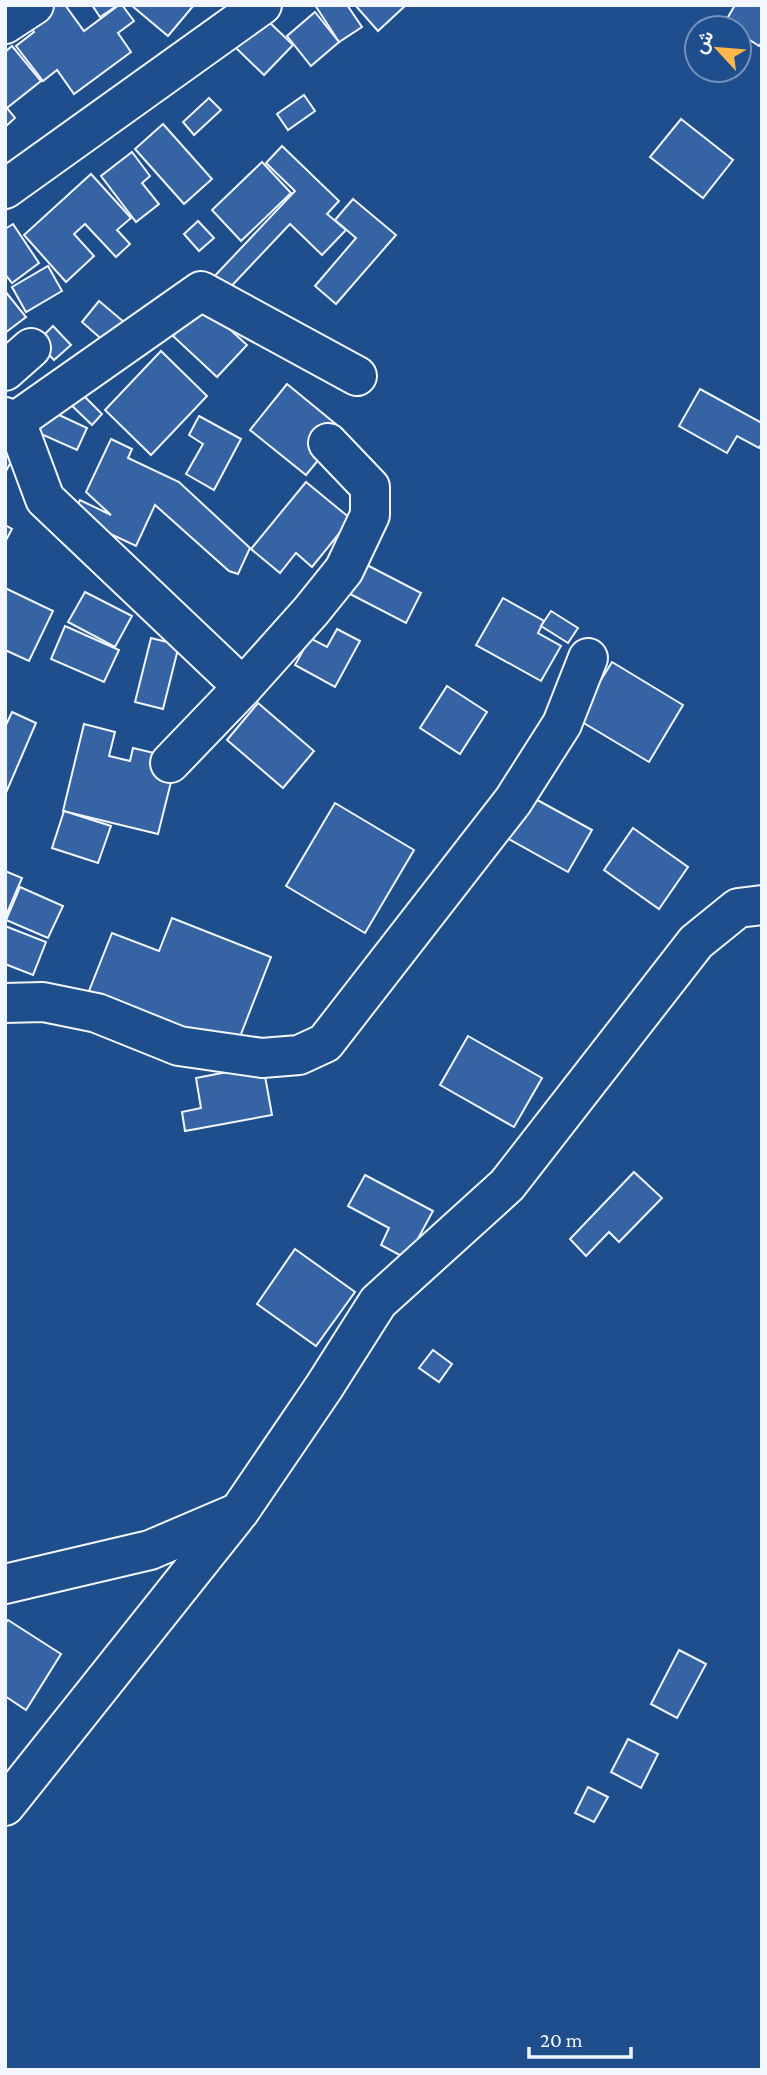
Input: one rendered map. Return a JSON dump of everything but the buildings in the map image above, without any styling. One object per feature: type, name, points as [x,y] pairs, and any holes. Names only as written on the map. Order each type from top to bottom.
[{"type":"street","points":[[5,24],[34,5]]},
{"type":"street","points":[[5,189],[262,5]]},
{"type":"street","points":[[243,687],[45,499],[11,419],[201,291],[357,376]]},
{"type":"street","points":[[170,763],[243,687],[344,570],[370,515],[370,487],[328,443]]},
{"type":"street","points":[[5,1003],[43,1002],[97,1013],[179,1046],[262,1058],[299,1055],[325,1043],[513,802],[562,724],[588,658]]},
{"type":"street","points":[[5,1806],[239,1512],[378,1302],[507,1185],[696,942],[737,908],[762,905]]},
{"type":"street","points":[[5,1584],[150,1550],[239,1512]]}]
